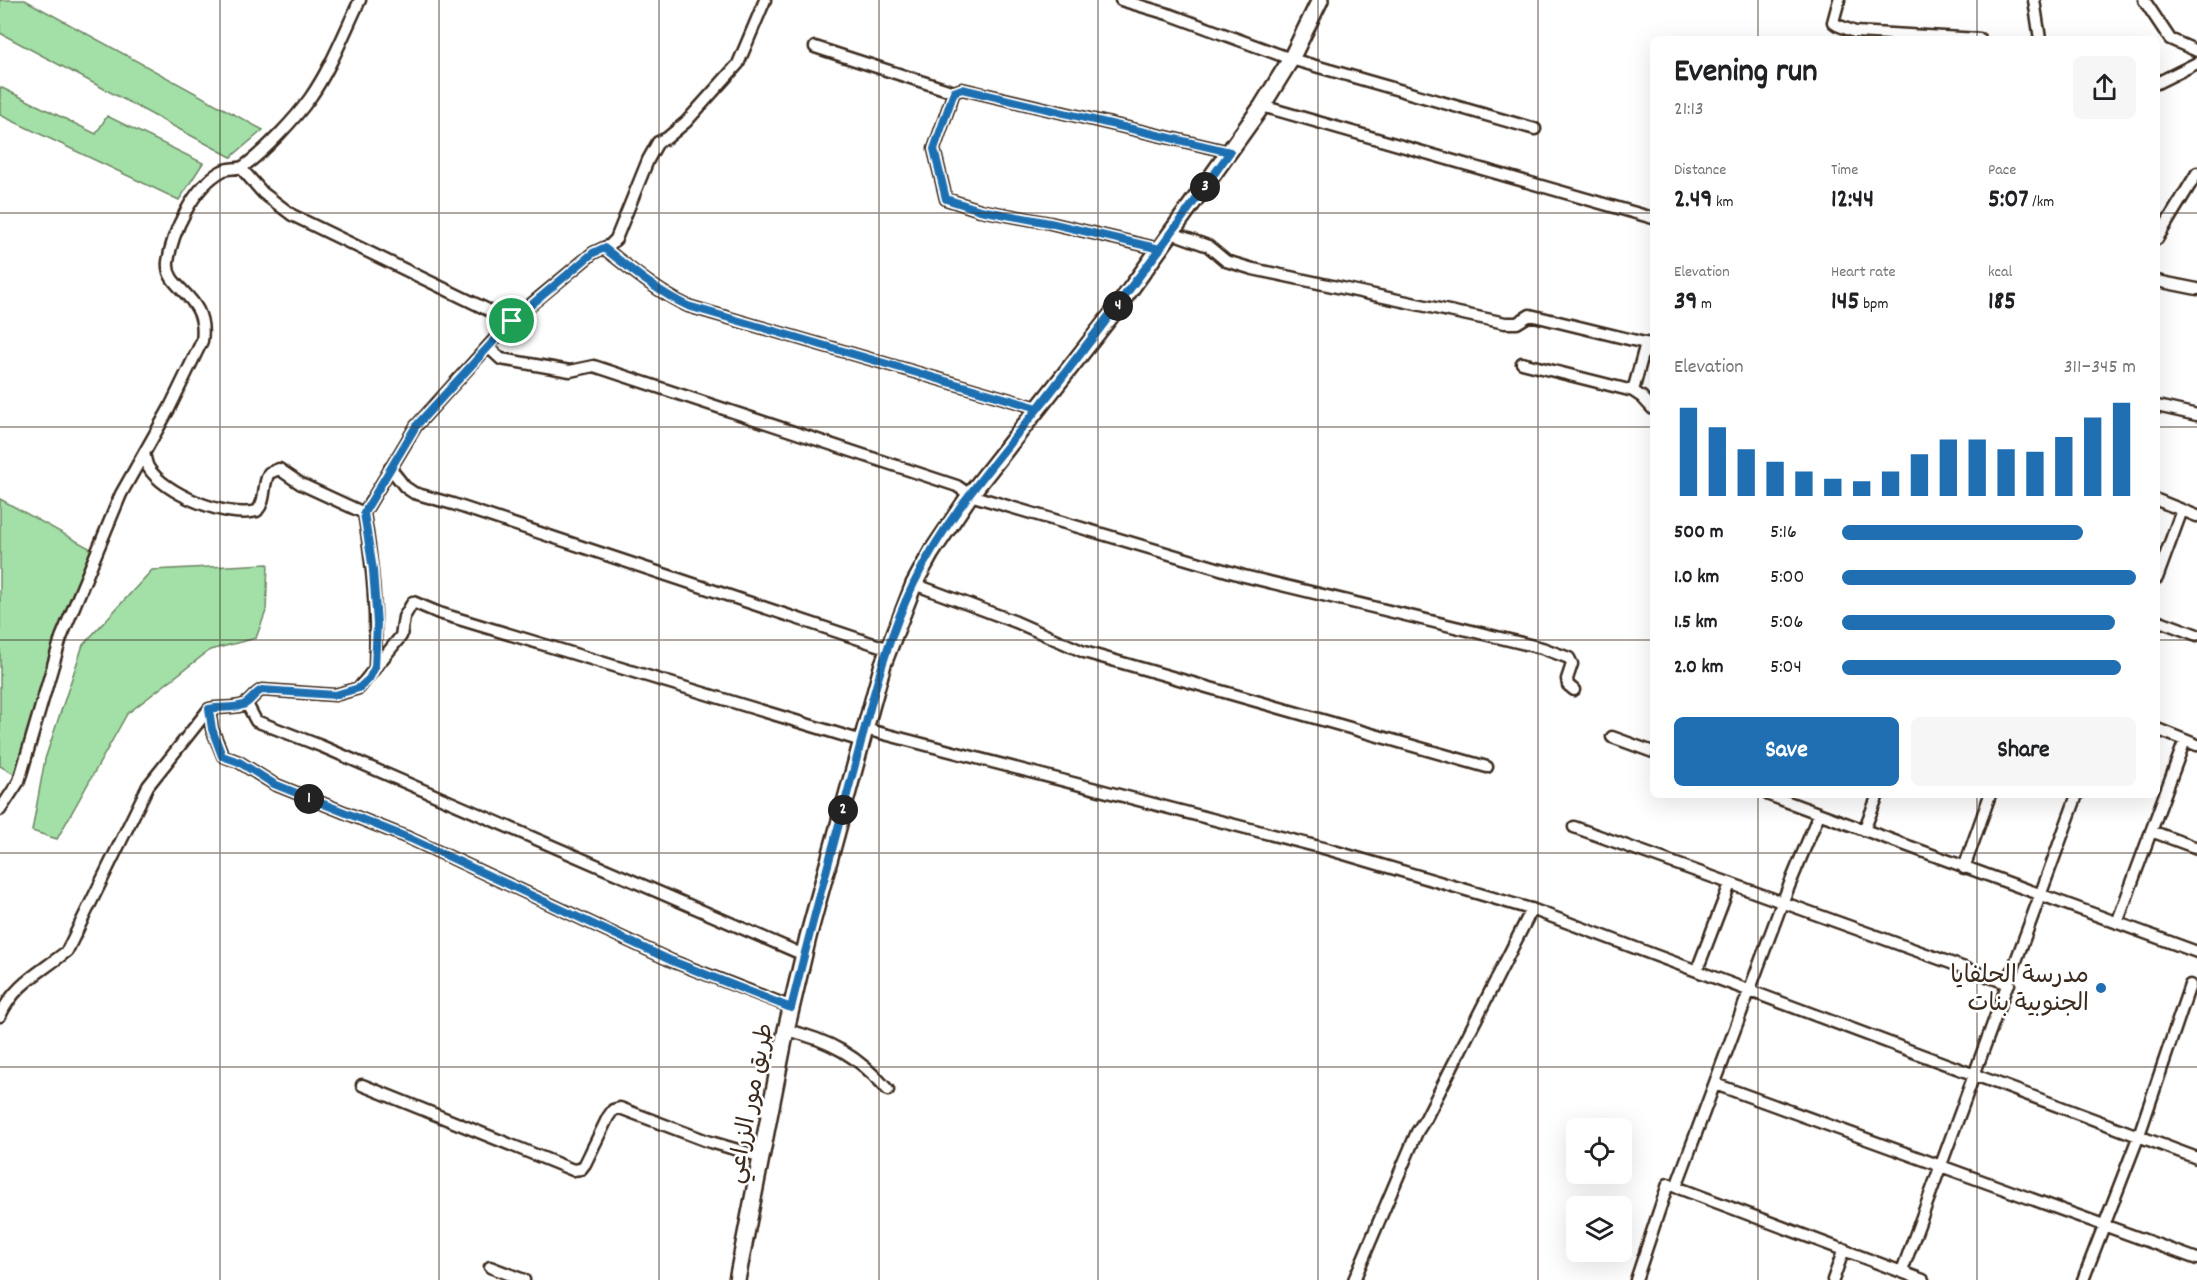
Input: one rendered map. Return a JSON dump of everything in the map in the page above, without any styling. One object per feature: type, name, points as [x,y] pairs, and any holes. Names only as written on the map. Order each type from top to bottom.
[{"type":"street","points":[[0,810],[19,781],[62,638],[121,494],[198,351],[203,329],[197,307],[188,294],[172,281],[168,272],[168,262],[177,226],[206,182],[224,170],[241,168],[273,140],[310,98],[338,48],[360,0]]},
{"type":"street","points":[[375,667],[377,624],[373,570],[364,513],[390,468],[416,426],[512,321],[593,253],[614,242],[619,235],[648,160],[658,142],[667,138],[686,122],[738,64],[765,0]]},
{"type":"street","points":[[1121,0],[1170,15],[1291,59],[1535,129]]},
{"type":"street","name":"طريق مور الزراعي","points":[[737,1280],[786,1030],[804,956],[863,735],[889,649],[914,584],[931,553],[969,495],[1160,249],[1262,106],[1291,59],[1320,0]]},
{"type":"street","points":[[1839,0],[1833,22],[1837,26],[1855,32],[1926,36]]},
{"type":"street","points":[[2034,0],[2040,36]]},
{"type":"street","points":[[2144,0],[2170,39],[2197,51]]},
{"type":"street","points":[[815,46],[954,92],[962,89],[1230,152]]},
{"type":"street","points":[[2160,82],[2197,63]]},
{"type":"street","points":[[954,92],[934,149],[946,199],[980,210],[1160,249]]},
{"type":"street","points":[[1262,106],[1650,217]]},
{"type":"street","points":[[241,168],[263,193],[292,215],[512,321]]},
{"type":"street","points":[[2160,234],[2197,173]]},
{"type":"street","points":[[1172,233],[1208,246],[1226,261],[1253,269],[1505,323],[1517,323],[1530,315],[1650,344],[1633,391]]},
{"type":"street","points":[[604,248],[650,285],[688,306],[1038,408]]},
{"type":"street","points":[[2160,282],[2197,289]]},
{"type":"street","points":[[488,347],[501,359],[570,371],[594,366],[957,486],[969,495],[1244,576],[1542,648],[1569,658],[1572,664],[1567,679],[1568,685],[1574,690]]},
{"type":"street","points":[[1522,363],[1633,391],[1642,396],[1650,405]]},
{"type":"street","points":[[2160,407],[2197,415]]},
{"type":"street","points":[[144,453],[148,466],[174,492],[212,507],[232,512],[257,511],[261,507],[269,473],[279,469],[301,484],[364,513]]},
{"type":"street","points":[[390,468],[405,487],[414,493],[465,507],[889,649]]},
{"type":"street","points":[[2160,501],[2197,516]]},
{"type":"street","points":[[2160,570],[2182,510]]},
{"type":"street","points":[[914,584],[1016,622],[1084,652],[1487,767]]},
{"type":"street","points":[[0,1016],[4,999],[67,951],[148,786],[209,709],[218,706],[232,708],[247,704],[256,693],[262,690],[335,695],[359,688],[393,649],[401,636],[404,617],[414,602],[439,613],[863,735],[1327,849],[1532,909],[2197,1158]]},
{"type":"street","points":[[2160,621],[2197,635]]},
{"type":"street","points":[[247,704],[256,722],[321,746],[804,956]]},
{"type":"street","points":[[209,709],[212,729],[222,756],[239,762],[274,784],[411,839],[672,961],[791,1008]]},
{"type":"street","points":[[2160,730],[2197,745]]},
{"type":"street","points":[[1612,737],[1650,751]]},
{"type":"street","points":[[2117,923],[2185,740]]},
{"type":"street","points":[[1777,798],[2197,952]]},
{"type":"street","points":[[1864,830],[1877,798]]},
{"type":"street","points":[[1964,868],[1989,798]]},
{"type":"street","points":[[1902,1271],[2077,798]]},
{"type":"street","points":[[1676,1186],[1782,903],[1819,814]]},
{"type":"street","points":[[1574,827],[2009,984]]},
{"type":"street","points":[[2151,831],[2197,848]]},
{"type":"street","points":[[1697,970],[1730,884]]},
{"type":"street","points":[[1354,1280],[1417,1132],[1532,909]]},
{"type":"street","points":[[2083,1280],[2139,1136],[2190,985]]},
{"type":"street","points":[[786,1030],[810,1035],[832,1044],[860,1061],[888,1090]]},
{"type":"street","points":[[362,1084],[573,1170],[581,1169],[585,1164],[608,1117],[613,1110],[620,1108],[707,1141],[762,1157]]},
{"type":"street","points":[[1715,1084],[2197,1259]]},
{"type":"street","points":[[1636,1280],[1668,1184],[1923,1280]]},
{"type":"street","points":[[1833,1280],[1844,1249]]},
{"type":"street","points":[[490,1268],[524,1280]]},
{"type":"green space","points":[[0,0],[25,0],[263,130],[231,157],[0,33]]},
{"type":"green space","points":[[0,87],[96,134],[107,116],[203,163],[179,200],[0,115]]},
{"type":"green space","points":[[0,499],[93,550],[58,635],[14,774],[0,766]]},
{"type":"green space","points":[[268,564],[266,611],[256,638],[210,650],[127,714],[57,839],[32,831],[45,759],[83,645],[152,570]]},
{"type":"place","name":"مدرسة الحلفايا الجنوبية بنات","points":[[2101,988]]},
{"type":"route","points":[[962,89],[1230,152],[1172,233],[1116,308],[1004,452],[969,495],[931,553],[914,584],[883,664],[808,937],[791,1008],[672,961],[411,839],[274,784],[239,762],[222,756],[212,729],[209,709],[218,706],[232,708],[247,704],[256,693],[262,690],[335,695],[359,688],[369,679],[375,667],[377,624],[373,570],[364,513],[416,426],[512,321],[593,253],[604,248],[650,285],[688,306],[1038,408],[1160,249],[1120,238],[980,210],[946,199],[934,149],[954,92],[962,89]]}]
